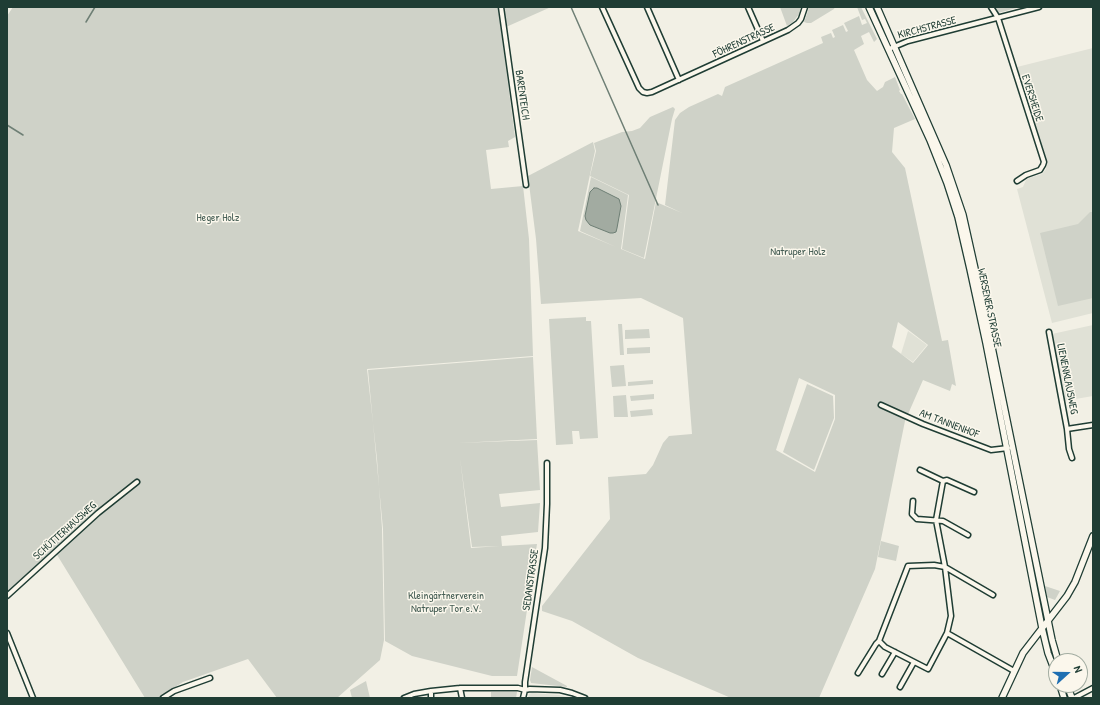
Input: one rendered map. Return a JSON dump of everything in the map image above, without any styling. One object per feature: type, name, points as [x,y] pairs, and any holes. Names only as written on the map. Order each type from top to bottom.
[{"type":"main road","name":"WERSENER STRASSE","points":[[869,7],[939,162],[958,217],[1056,653]]},
{"type":"main road","name":"WERSENER STRASSE","points":[[878,7],[948,170],[963,215],[975,264],[1010,447],[1042,628],[1048,653]]},
{"type":"main road","points":[[1002,698],[1023,653],[1067,596],[1075,582],[1093,536]]},
{"type":"street","name":"BARENTEICH","points":[[501,7],[526,185]]},
{"type":"street","name":"FÖHRENSTRASSE","points":[[602,7],[639,88],[643,92],[652,92],[788,30],[798,23],[805,7]]},
{"type":"street","points":[[647,7],[680,80]]},
{"type":"street","points":[[748,7],[763,41]]},
{"type":"street","name":"EVERSHEIDE","points":[[991,7],[998,18],[1044,162],[1040,170],[1026,175],[1017,182]]},
{"type":"street","name":"KIRCHSTRASSE","points":[[889,49],[908,41],[1039,7]]},
{"type":"street","name":"LIENENKLAUSWEG","points":[[1049,332],[1068,429],[1069,449],[1072,458]]},
{"type":"street","name":"AM TANNENHOF","points":[[881,405],[923,424],[990,450],[1010,447]]},
{"type":"street","points":[[1068,429],[1093,425]]},
{"type":"street","name":"SEDANSTRASSE","points":[[522,698],[525,690],[545,548],[547,463]]},
{"type":"street","points":[[920,470],[943,481],[947,480],[974,492]]},
{"type":"street","points":[[879,641],[885,647],[928,669],[947,634],[951,616],[945,567],[936,520],[943,481]]},
{"type":"street","name":"SCHÜTTERHAUSWEG","points":[[7,596],[98,514],[137,482]]},
{"type":"street","points":[[913,501],[912,514],[917,519],[943,521],[968,535]]},
{"type":"street","points":[[858,674],[879,641],[908,566],[934,565],[945,567],[993,595]]},
{"type":"street","points":[[7,633],[9,645],[34,698]]},
{"type":"street","points":[[947,634],[1014,671]]},
{"type":"street","points":[[882,674],[895,652]]},
{"type":"street","points":[[900,687],[914,662]]},
{"type":"street","points":[[163,698],[174,691],[210,678]]},
{"type":"street","points":[[460,688],[462,698]]},
{"type":"street","points":[[404,698],[414,694],[460,688],[518,688],[525,690],[560,690],[585,698]]},
{"type":"street","points":[[1073,698],[1093,688]]},
{"type":"street","points":[[431,691],[431,698]]},
{"type":"shaded area","points":[[1093,48],[1093,313],[1052,323],[1017,189],[1023,187],[1026,180],[1029,178],[1042,174],[1046,169],[1047,161],[1017,67]]},
{"type":"shaded area","points":[[594,188],[597,188],[619,199],[621,206],[616,232],[610,233],[590,225],[586,220],[585,216],[590,192]]},
{"type":"shaded area","points":[[1093,325],[1093,396],[1064,401],[1052,334]]},
{"type":"shaded area","points":[[908,331],[927,345],[913,362],[901,354]]},
{"type":"shaded area","points":[[529,694],[559,695],[570,698],[528,698]]},
{"type":"green space","name":"Heger Holz","points":[[13,7],[498,7],[515,137],[508,141],[509,147],[486,150],[491,189],[523,186],[529,239],[533,356],[367,369],[377,459],[382,528],[384,640],[380,660],[337,698],[277,698],[248,659],[183,682],[158,698],[145,698],[54,550],[7,593],[7,16]]},
{"type":"green space","points":[[504,7],[551,7],[506,27]]},
{"type":"green space","points":[[780,7],[801,7],[800,13],[793,22],[787,26]]},
{"type":"green space","points":[[809,7],[835,7],[811,23],[807,23],[804,22]]},
{"type":"green space","name":"Natruper Holz","points":[[857,7],[861,7],[877,39],[874,42],[869,32],[861,36],[864,44],[854,50],[867,80],[877,91],[883,87],[885,82],[895,77],[900,90],[899,91],[915,119],[894,128],[892,152],[905,168],[942,341],[948,340],[956,386],[952,384],[950,391],[923,380],[905,421],[875,569],[819,698],[731,698],[638,658],[572,621],[542,611],[542,606],[610,519],[608,477],[646,474],[653,465],[663,443],[669,436],[692,434],[683,318],[641,298],[541,304],[536,239],[528,176],[593,142],[595,151],[578,231],[616,247],[580,231],[591,177],[628,195],[621,249],[645,259],[656,202],[682,213],[665,205],[675,120],[680,113],[689,107],[718,94],[722,96],[725,87],[823,43],[821,37],[831,33],[833,38],[835,37],[832,30],[843,25],[846,32],[848,31],[844,23],[859,16],[862,25],[867,23],[865,19],[862,20]],"holes":[[[898,322],[928,345],[913,363],[892,347]],[[799,378],[835,395],[835,419],[815,472],[776,450]]]},
{"type":"green space","points":[[995,7],[1020,7],[998,13]]},
{"type":"green space","points":[[673,107],[675,109],[644,258],[622,249],[629,195],[590,176],[596,151],[594,143],[622,132],[640,128],[650,117]]},
{"type":"green space","points":[[1090,212],[1093,212],[1093,298],[1058,306],[1040,233],[1078,224]]},
{"type":"green space","points":[[586,317],[586,321],[591,321],[598,438],[580,439],[579,431],[572,431],[573,444],[556,445],[549,319]]},
{"type":"green space","points":[[618,324],[622,324],[624,355],[620,355]]},
{"type":"green space","points":[[649,329],[650,338],[625,339],[625,330]]},
{"type":"green space","points":[[650,347],[650,353],[627,354],[627,348]]},
{"type":"green space","name":"Kleingärtnerverein Natruper Tor e.V.","points":[[533,357],[537,439],[458,443],[537,440],[540,490],[499,494],[501,507],[540,503],[538,532],[501,536],[502,546],[537,544],[517,676],[492,676],[412,656],[385,641],[383,529],[368,370]],"holes":[[[460,458],[472,547],[500,546],[471,548]]]},
{"type":"green space","points":[[624,365],[626,386],[612,387],[610,366]]},
{"type":"green space","points":[[653,380],[653,384],[628,386],[628,382]]},
{"type":"green space","points":[[807,384],[833,396],[834,418],[814,470],[783,452]]},
{"type":"green space","points":[[654,394],[654,399],[631,401],[630,396]]},
{"type":"green space","points":[[626,395],[628,417],[614,417],[613,396]]},
{"type":"green space","points":[[652,409],[653,415],[631,417],[630,411]]},
{"type":"green space","points":[[881,541],[899,546],[896,561],[878,557]]},
{"type":"green space","points":[[1045,586],[1060,591],[1055,600],[1047,597]]},
{"type":"green space","points":[[532,667],[567,686],[567,687],[531,683]]},
{"type":"green space","points":[[366,681],[370,698],[352,698],[350,690]]},
{"type":"green space","points":[[491,692],[517,692],[516,698],[491,698]]},
{"type":"waterway","points":[[86,22],[95,7]]},
{"type":"waterway","points":[[571,7],[658,205]]},
{"type":"waterway","points":[[7,125],[23,135]]}]
